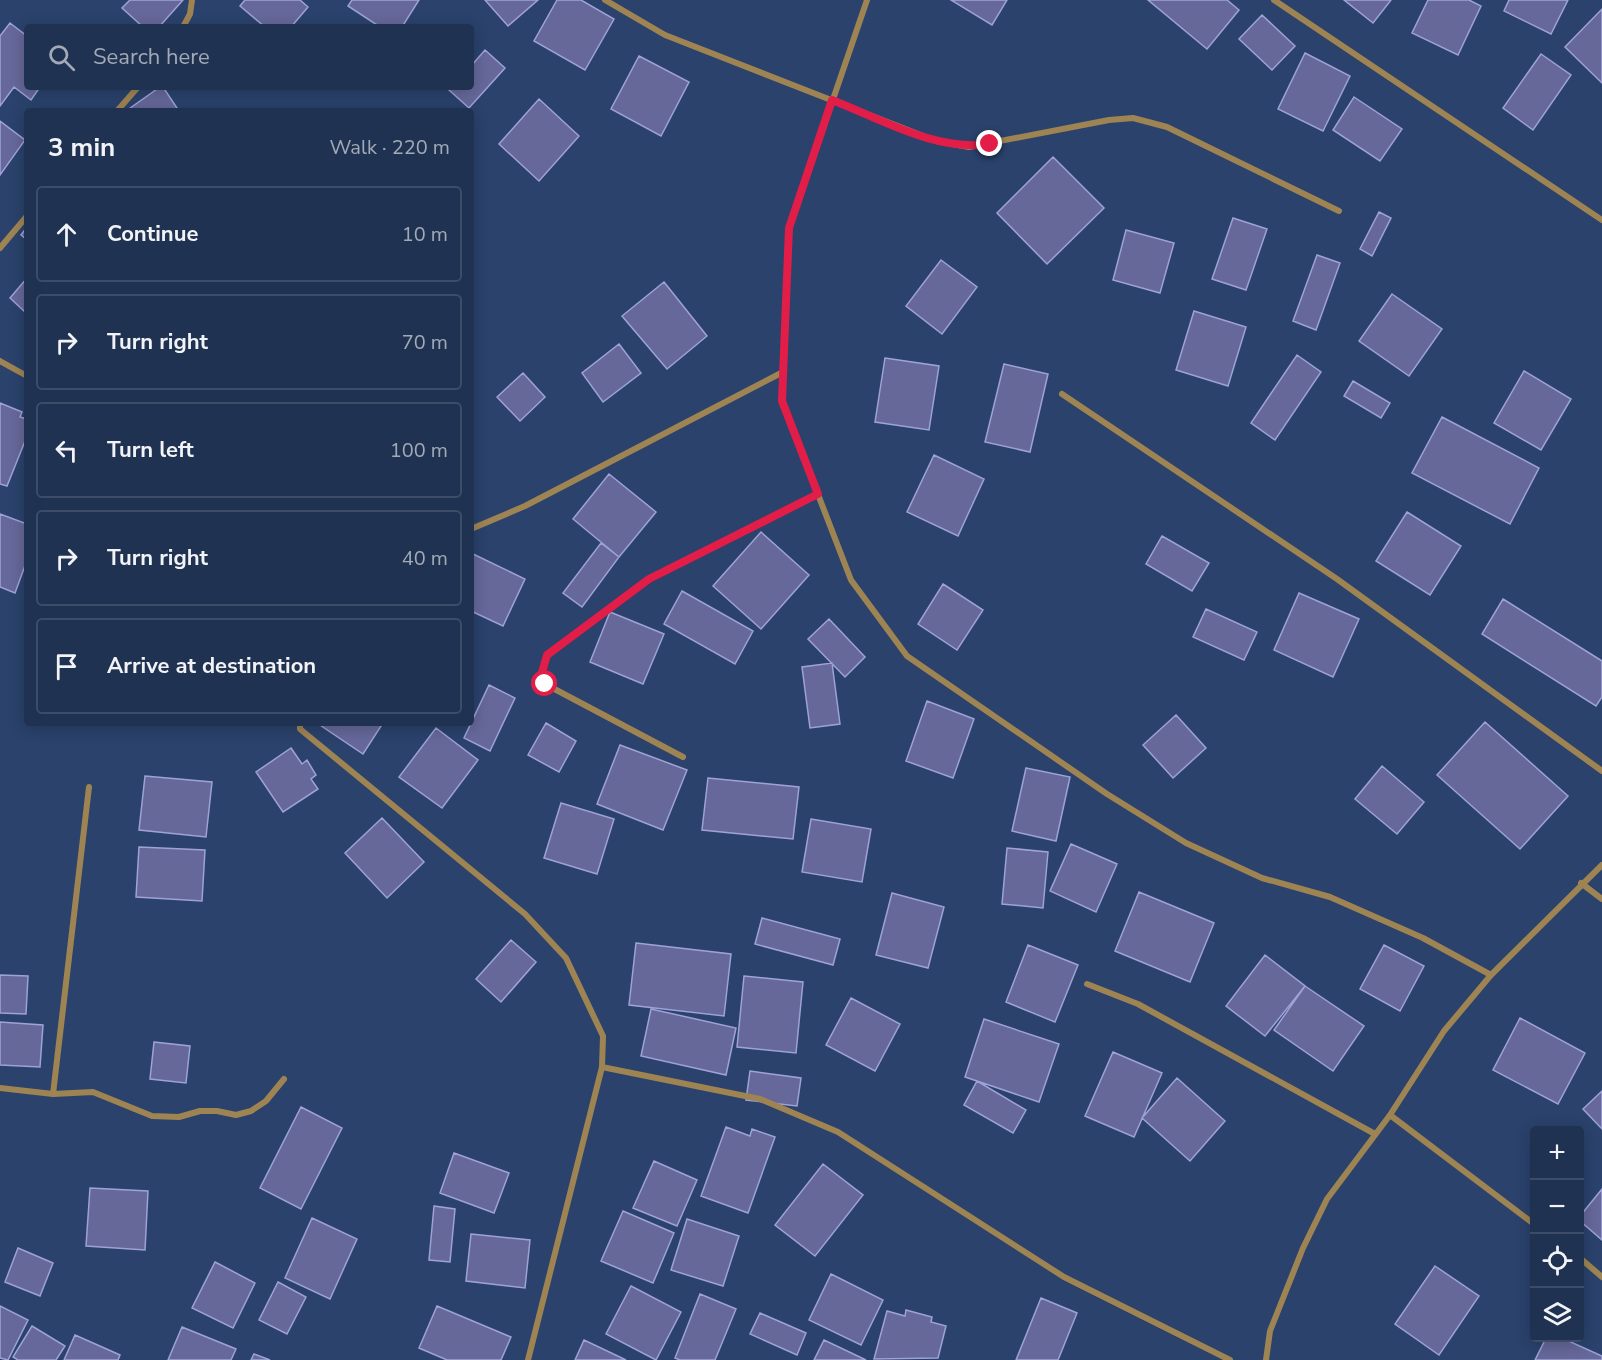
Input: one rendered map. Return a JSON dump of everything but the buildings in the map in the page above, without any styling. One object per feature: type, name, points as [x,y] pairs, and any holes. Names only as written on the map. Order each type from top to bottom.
[{"type":"street","points":[[185,24],[190,14],[192,0]]},
{"type":"street","points":[[605,0],[665,34],[936,141],[969,147],[1109,120],[1133,118],[1167,127],[1339,211]]},
{"type":"street","points":[[867,0],[789,228],[782,401],[851,580],[907,656],[1107,794],[1186,843],[1262,878],[1330,897],[1423,938],[1491,975]]},
{"type":"street","points":[[1274,0],[1602,220]]},
{"type":"street","points":[[120,108],[135,90]]},
{"type":"street","points":[[0,248],[24,220]]},
{"type":"street","points":[[0,361],[24,374]]},
{"type":"street","points":[[474,528],[525,506],[783,372]]},
{"type":"street","points":[[1062,393],[1337,579],[1602,771]]},
{"type":"street","points":[[683,757],[545,684],[541,676],[547,655],[649,579],[818,494]]},
{"type":"street","points":[[300,726],[300,729],[525,914],[566,958],[603,1036],[602,1067],[528,1360]]},
{"type":"street","points":[[53,1094],[89,787]]},
{"type":"street","points":[[1266,1360],[1270,1331],[1303,1248],[1327,1199],[1390,1115],[1444,1031],[1491,975],[1581,883],[1602,865]]},
{"type":"street","points":[[1581,883],[1602,899]]},
{"type":"street","points":[[1087,984],[1138,1004],[1375,1134]]},
{"type":"street","points":[[602,1067],[760,1099],[838,1132],[1064,1277],[1230,1360]]},
{"type":"street","points":[[0,1088],[53,1094],[93,1092],[152,1116],[179,1117],[209,1111],[236,1115],[251,1111],[266,1101],[284,1079]]},
{"type":"street","points":[[1390,1115],[1530,1221]]},
{"type":"street","points":[[1584,1261],[1602,1277]]},
{"type":"route","points":[[545,684],[541,676],[541,668],[547,655],[649,579],[818,494],[782,401],[789,228],[832,100],[936,141],[969,147],[990,144]]}]
